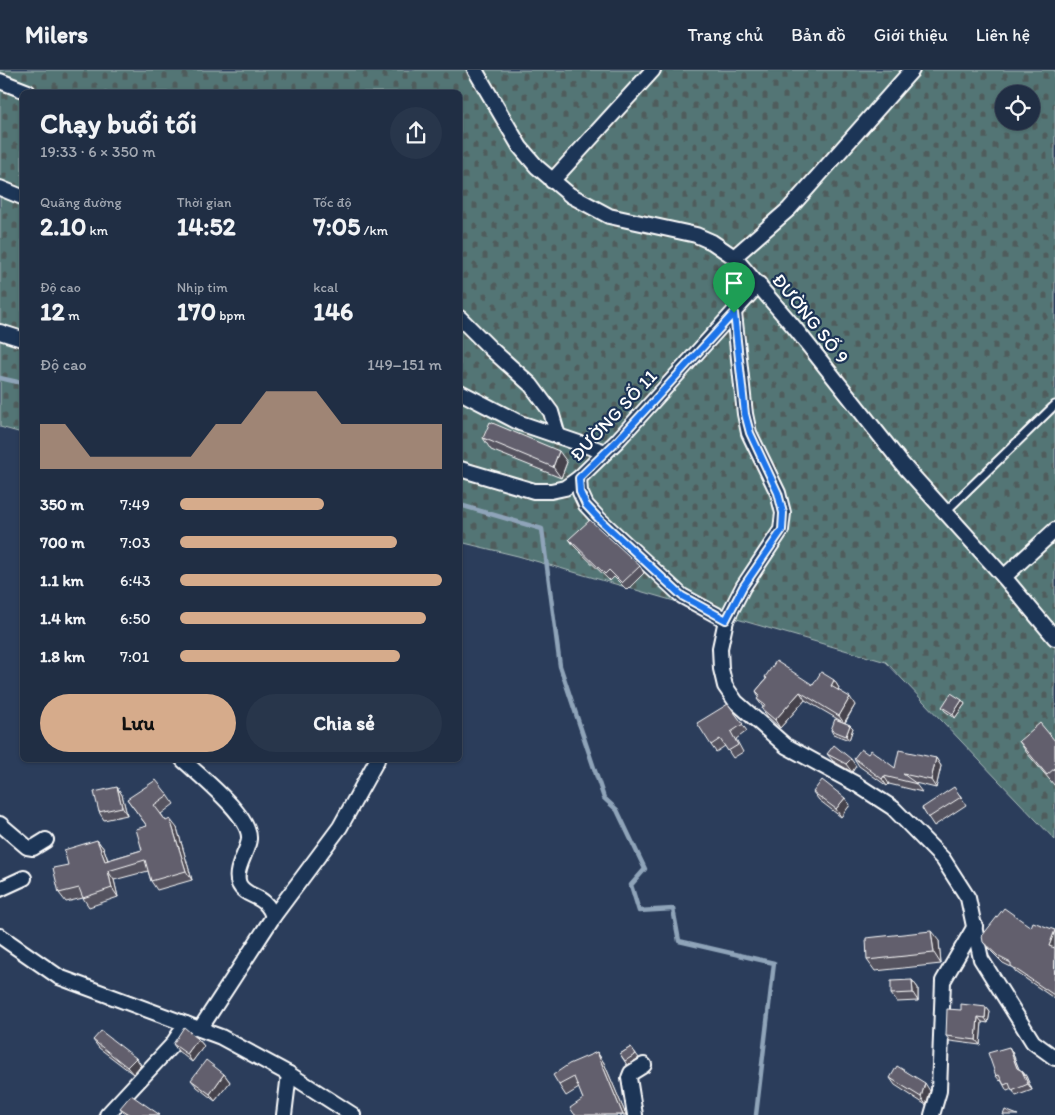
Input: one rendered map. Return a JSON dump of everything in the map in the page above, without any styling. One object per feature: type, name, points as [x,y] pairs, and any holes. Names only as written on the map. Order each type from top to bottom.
[{"type":"street","name":"ĐƯỜNG SỐ 9","points":[[475,70],[520,147],[552,181],[588,206],[609,216],[696,235],[712,242],[734,257],[759,284],[903,465],[1004,576],[1055,638]]},
{"type":"street","points":[[552,181],[653,70]]},
{"type":"street","points":[[734,257],[789,210],[912,70]]},
{"type":"street","points":[[0,82],[22,90]]},
{"type":"street","points":[[0,188],[20,196]]},
{"type":"street","name":"ĐƯỜNG SỐ 11","points":[[462,470],[534,491],[551,491],[565,488],[579,478],[605,452],[759,284]]},
{"type":"street","points":[[734,313],[745,414],[750,433],[778,493],[783,513],[782,530],[743,587],[726,620],[720,648],[721,669],[725,686],[736,702],[786,746],[856,784],[893,808],[944,859],[962,885],[968,898],[981,960],[1033,1042],[1055,1058]]},
{"type":"street","points":[[462,320],[490,349],[531,385],[551,412],[558,436]]},
{"type":"street","points":[[0,332],[20,338]]},
{"type":"street","points":[[462,393],[520,423],[605,452]]},
{"type":"street","points":[[579,478],[583,498],[599,519],[682,596],[726,620]]},
{"type":"street","points":[[1004,576],[1055,530]]},
{"type":"street","points":[[186,762],[242,818],[250,838],[238,876],[239,884],[244,890],[264,900],[270,907],[273,918]]},
{"type":"street","points":[[200,1029],[273,918],[340,827],[377,762]]},
{"type":"street","points":[[0,824],[27,847],[33,848],[46,840]]},
{"type":"street","points":[[0,889],[24,878]]},
{"type":"street","points":[[932,1115],[939,1091],[943,981],[975,926]]},
{"type":"street","points":[[0,936],[43,968],[74,985],[200,1029],[236,1044],[289,1074],[353,1115]]},
{"type":"street","points":[[115,1112],[172,1045],[186,1024]]},
{"type":"street","points":[[635,1115],[629,1078],[631,1073],[644,1064]]},
{"type":"street","points":[[284,1115],[289,1074]]},
{"type":"lane","points":[[945,512],[1055,405]]},
{"type":"green space","points":[[0,70],[1055,70],[1055,840],[886,662],[518,556],[462,542],[462,90],[20,90],[20,432],[0,427]]},
{"type":"building","points":[[490,422],[559,451],[553,467],[483,438]]},
{"type":"building","points":[[590,520],[640,566],[622,583],[609,570],[605,574],[569,539]]},
{"type":"building","points":[[776,661],[813,685],[821,672],[834,680],[831,686],[850,697],[839,716],[800,692],[775,720],[762,709],[765,705],[757,699],[760,695],[756,691],[767,678],[765,677]]},
{"type":"building","points":[[951,693],[962,700],[953,714],[942,707]]},
{"type":"building","points":[[728,704],[743,724],[731,732],[738,745],[728,751],[720,739],[711,745],[697,723]]},
{"type":"building","points":[[835,719],[850,725],[846,736],[831,730]]},
{"type":"building","points":[[1040,723],[1055,741],[1055,768],[1047,775],[1019,741]]},
{"type":"building","points":[[834,745],[851,759],[846,764],[827,754]]},
{"type":"building","points":[[861,749],[868,754],[871,750],[895,768],[899,750],[936,758],[931,780],[903,774],[917,784],[884,776],[882,779],[854,758]]},
{"type":"building","points":[[156,780],[168,795],[154,805],[166,821],[170,819],[186,871],[151,881],[145,860],[108,871],[112,888],[83,898],[79,888],[59,893],[53,868],[68,865],[64,850],[97,840],[105,861],[142,850],[136,829],[147,826],[127,799]]},
{"type":"building","points":[[822,780],[845,798],[836,809],[813,792]]},
{"type":"building","points":[[117,787],[122,807],[99,812],[94,792]]},
{"type":"building","points":[[954,787],[961,797],[928,818],[922,808]]},
{"type":"building","points":[[1004,908],[1031,927],[1033,922],[1055,930],[1049,946],[1055,948],[1054,995],[1011,966],[1011,963],[999,957],[983,942],[982,936]]},
{"type":"building","points":[[931,931],[934,953],[867,960],[866,938]]},
{"type":"building","points":[[912,980],[913,993],[891,994],[891,981]]},
{"type":"building","points":[[961,1004],[986,1007],[985,1018],[978,1017],[976,1040],[946,1036],[947,1009],[961,1010]]},
{"type":"building","points":[[184,1027],[198,1039],[187,1054],[173,1044]]},
{"type":"building","points":[[101,1031],[136,1058],[127,1067],[93,1040]]},
{"type":"building","points":[[631,1047],[636,1054],[625,1061],[620,1054]]},
{"type":"building","points":[[1009,1047],[1017,1068],[1022,1071],[1028,1084],[1012,1091],[1009,1083],[1004,1085],[999,1075],[996,1076],[988,1053]]},
{"type":"building","points":[[597,1052],[623,1115],[575,1115],[570,1108],[583,1099],[574,1077],[559,1085],[553,1075],[569,1064]]},
{"type":"building","points":[[206,1060],[224,1074],[210,1094],[191,1080]]},
{"type":"building","points":[[897,1066],[925,1083],[921,1097],[890,1078]]},
{"type":"building","points":[[131,1095],[160,1115],[131,1115],[120,1108]]},
{"type":"building","points":[[1005,1110],[1018,1115],[1003,1115]]},
{"type":"waterway","points":[[0,378],[20,383]]},
{"type":"waterway","points":[[462,506],[542,529],[560,666],[604,798],[617,810],[645,869],[631,885],[639,911],[673,909],[679,941],[774,963],[756,1115]]},
{"type":"route","points":[[734,313],[745,414],[750,433],[778,493],[783,513],[782,530],[743,587],[726,620],[682,596],[599,519],[586,505],[580,492],[579,478],[617,441],[644,409],[734,313]]}]
